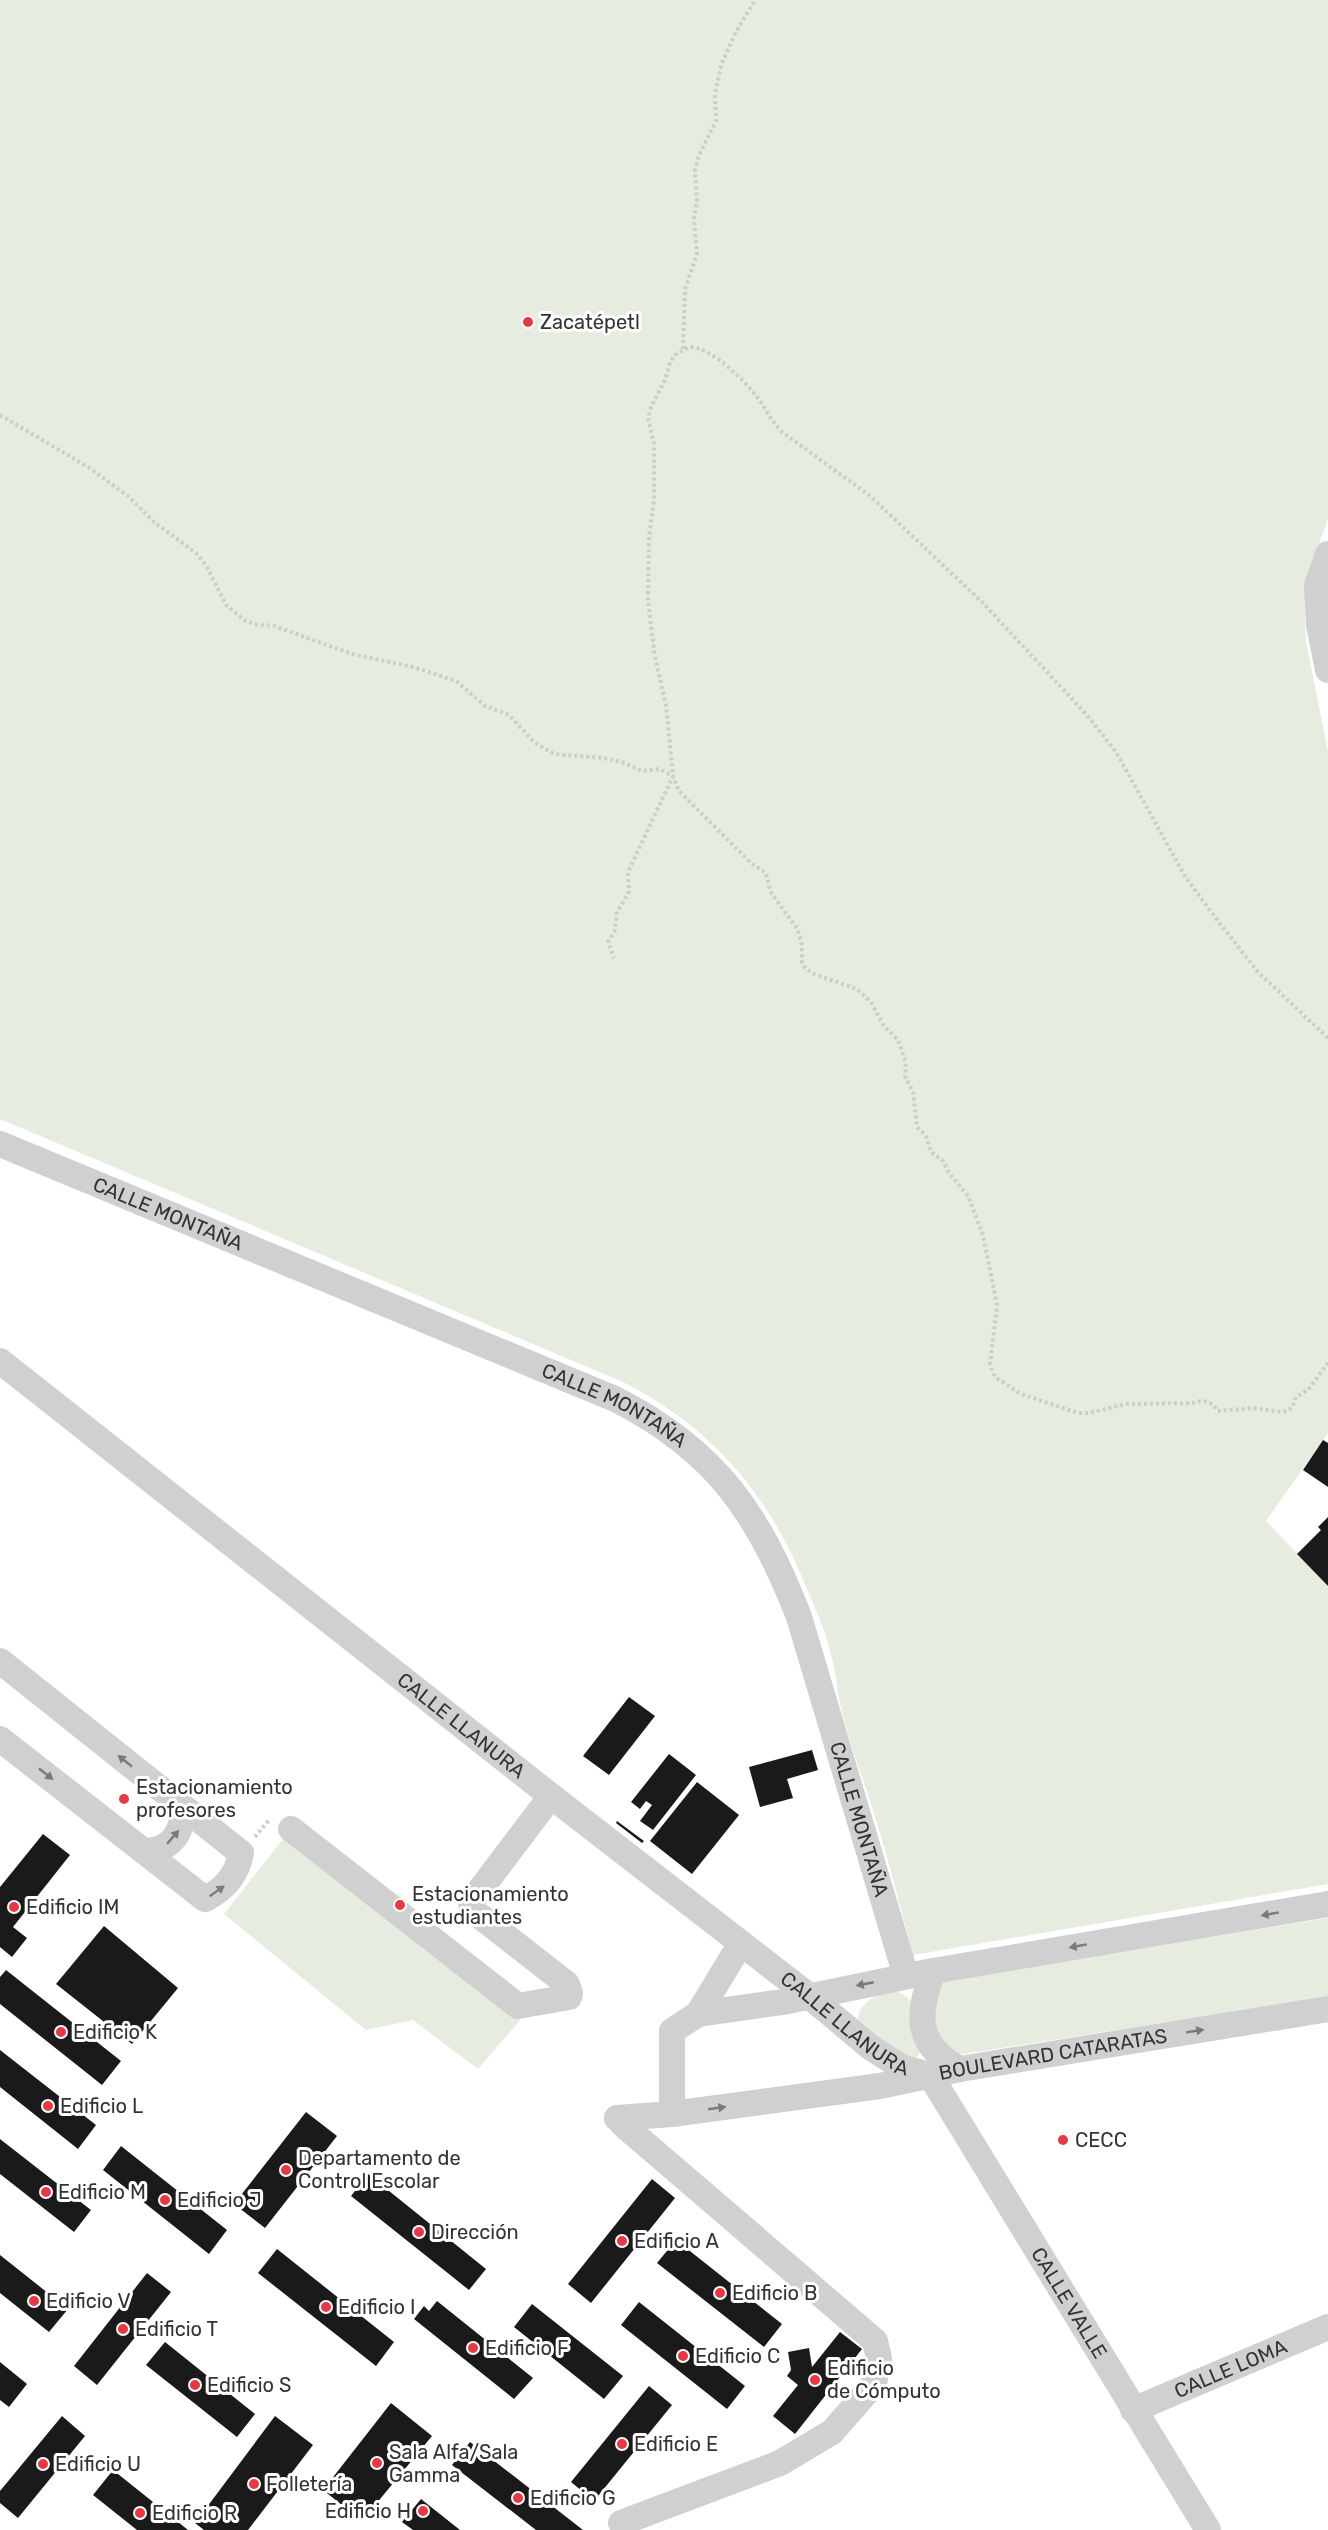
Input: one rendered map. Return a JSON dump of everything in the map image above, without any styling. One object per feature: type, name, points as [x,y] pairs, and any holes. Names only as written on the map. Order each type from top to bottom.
[{"type":"street","points":[[1328,554],[1317,586],[1319,625],[1328,670]]},
{"type":"street","name":"CALLE MONTAÑA","points":[[0,1144],[615,1399],[662,1425],[703,1458],[738,1498],[753,1520],[778,1567],[799,1617],[906,1976]]},
{"type":"street","name":"CALLE LLANURA","points":[[0,1361],[550,1796],[808,1995],[870,2047],[901,2067],[930,2075]]},
{"type":"street","points":[[0,1661],[241,1853],[235,1873],[230,1881],[206,1899],[0,1738]]},
{"type":"street","points":[[291,1828],[518,2006],[569,1997],[570,1989],[567,1984],[472,1910],[471,1902],[550,1796]]},
{"type":"street","points":[[144,1851],[162,1848],[177,1836],[181,1827],[182,1807]]},
{"type":"street","points":[[672,2114],[672,2031],[698,2014],[783,2002],[933,1971],[1328,1904]]},
{"type":"street","points":[[698,2014],[741,1943]]},
{"type":"street","points":[[933,1971],[923,1995],[922,2022],[931,2045],[949,2063],[960,2069]]},
{"type":"street","name":"BOULEVARD CATARATAS","points":[[621,2523],[780,2463],[832,2432],[874,2384],[879,2358],[875,2341],[636,2137],[617,2118],[672,2114],[879,2086],[960,2069],[1328,2009]]},
{"type":"street","name":"CALLE VALLE","points":[[930,2075],[1208,2530]]},
{"type":"street","name":"CALLE LOMA","points":[[1133,2410],[1328,2327]]},
{"type":"path","points":[[683,349],[685,289],[697,254],[694,218],[697,202],[695,171],[699,155],[716,121],[715,95],[721,65],[736,32],[755,0]]},
{"type":"path","points":[[1328,1038],[1258,972],[1221,925],[1186,878],[1116,752],[1087,715],[1023,644],[869,495],[771,422],[758,399],[723,364],[702,349],[696,347],[683,349],[670,362],[665,380],[648,418],[654,444],[654,501],[649,536],[648,600],[655,657],[666,705],[674,776],[685,799],[728,837],[751,863],[766,873],[770,891],[798,930],[804,968],[814,974],[857,989],[865,995],[884,1026],[898,1040],[906,1062],[907,1082],[913,1092],[917,1127],[926,1136],[931,1152],[943,1161],[949,1173],[968,1196],[983,1235],[997,1305],[990,1364],[995,1377],[1001,1383],[1038,1401],[1078,1413],[1089,1413],[1126,1404],[1193,1403],[1199,1400],[1212,1404],[1217,1411],[1252,1408],[1283,1412],[1292,1408],[1296,1397],[1308,1390],[1328,1363]]},
{"type":"path","points":[[0,415],[88,467],[128,496],[154,522],[196,553],[207,567],[226,605],[244,620],[254,624],[274,626],[352,654],[413,667],[456,681],[484,706],[508,716],[534,742],[554,754],[603,758],[622,762],[635,770],[659,769],[674,776]]},
{"type":"path","points":[[614,958],[609,942],[615,930],[617,912],[629,892],[628,872],[674,776]]},
{"type":"path","points":[[241,1853],[269,1820],[278,1819],[291,1828]]},
{"type":"shaded area","points":[[0,0],[1328,0],[1328,519],[1316,552],[1306,599],[1305,620],[1306,641],[1328,752],[1328,1433],[1266,1521],[1328,1586],[1328,1884],[913,1955],[880,1833],[840,1705],[827,1638],[794,1559],[777,1527],[737,1470],[713,1445],[656,1401],[623,1382],[0,1119]]},
{"type":"shaded area","points":[[286,1835],[520,2020],[478,2069],[413,2020],[366,2030],[224,1914]]},
{"type":"shaded area","points":[[1328,1918],[1328,1997],[950,2056],[935,2034],[932,1983]]},
{"type":"shaded area","points":[[892,1991],[912,2001],[922,2050],[916,2058],[910,2060],[857,2024],[860,2011],[868,2001]]},
{"type":"building","points":[[1323,1440],[1328,1443],[1328,1487],[1303,1470]]},
{"type":"building","points":[[1328,1517],[1328,1586],[1297,1554],[1321,1530],[1318,1527]]},
{"type":"building","points":[[629,1697],[655,1716],[609,1775],[583,1756]]},
{"type":"building","points":[[812,1750],[818,1770],[787,1779],[793,1798],[760,1807],[749,1767]]},
{"type":"building","points":[[669,1754],[696,1775],[653,1830],[640,1821],[652,1805],[646,1801],[640,1809],[631,1802]]},
{"type":"building","points":[[697,1782],[739,1815],[692,1874],[650,1841]]},
{"type":"building","points":[[617,1821],[644,1841],[642,1843],[616,1823]]},
{"type":"building","name":"Edificio IM","points":[[43,1834],[70,1855],[13,1927],[27,1938],[12,1957],[0,1947],[0,1887]]},
{"type":"building","points":[[104,1926],[178,1988],[132,2044],[56,1984]]},
{"type":"building","name":"Edificio K","points":[[6,1970],[121,2061],[102,2085],[0,2004],[0,1977]]},
{"type":"building","name":"Edificio L","points":[[0,2050],[96,2125],[78,2149],[0,2087]]},
{"type":"building","name":"Departamento de Control Escolar","points":[[306,2112],[337,2136],[265,2228],[234,2204]]},
{"type":"building","name":"Edificio M","points":[[0,2139],[91,2210],[74,2232],[0,2174]]},
{"type":"building","name":"Edificio J","points":[[121,2146],[227,2230],[209,2254],[103,2170]]},
{"type":"building","name":"Dirección","points":[[368,2174],[486,2269],[469,2290],[351,2196]]},
{"type":"building","name":"Edificio A","points":[[652,2179],[675,2198],[591,2303],[568,2284]]},
{"type":"building","name":"Edificio B","points":[[676,2240],[782,2324],[764,2347],[657,2263]]},
{"type":"building","name":"Edificio I","points":[[277,2249],[394,2342],[376,2366],[258,2273]]},
{"type":"building","name":"Edificio V","points":[[0,2255],[68,2309],[49,2332],[0,2293]]},
{"type":"building","name":"Edificio T","points":[[147,2273],[171,2292],[97,2385],[74,2366]]},
{"type":"building","name":"Edificio F","points":[[437,2301],[533,2378],[514,2399],[414,2319],[424,2306],[429,2311]]},
{"type":"building","name":"Edificio C","points":[[639,2302],[745,2386],[727,2409],[621,2325]]},
{"type":"building","points":[[532,2304],[623,2376],[604,2399],[514,2327]]},
{"type":"building","name":"Edificio de Cómputo","points":[[840,2332],[862,2349],[795,2434],[773,2416],[798,2385],[787,2376],[791,2370],[788,2352],[809,2348],[812,2367]]},
{"type":"building","name":"Edificio S","points":[[165,2342],[255,2414],[237,2437],[146,2365]]},
{"type":"building","points":[[0,2362],[27,2384],[9,2407],[0,2400]]},
{"type":"building","name":"Edificio E","points":[[649,2386],[672,2405],[594,2501],[571,2482]]},
{"type":"building","name":"Sala Alfa/Sala Gamma","points":[[391,2403],[432,2436],[362,2521],[323,2490]]},
{"type":"building","name":"Edificio U","points":[[62,2416],[85,2436],[18,2518],[0,2503],[0,2491]]},
{"type":"building","name":"Folletería","points":[[275,2416],[313,2445],[248,2530],[204,2530],[195,2523]]},
{"type":"building","name":"Edificio G","points":[[470,2442],[583,2530],[536,2530],[452,2465]]},
{"type":"building","name":"Edificio R","points":[[113,2470],[188,2530],[137,2530],[93,2495]]},
{"type":"building","name":"Edificio H","points":[[421,2499],[460,2530],[413,2530],[402,2522]]},
{"type":"place","name":"Zacatépetl","points":[[528,322]]},
{"type":"place","name":"Estacionamiento profesores","points":[[124,1799]]},
{"type":"place","name":"Estacionamiento estudiantes","points":[[400,1905]]},
{"type":"place","name":"Edificio IM","points":[[14,1907]]},
{"type":"place","name":"Edificio K","points":[[61,2032]]},
{"type":"place","name":"Edificio L","points":[[48,2106]]},
{"type":"place","name":"CECC","points":[[1063,2140]]},
{"type":"place","name":"Departamento de Control Escolar","points":[[286,2170]]},
{"type":"place","name":"Edificio M","points":[[46,2192]]},
{"type":"place","name":"Edificio J","points":[[165,2200]]},
{"type":"place","name":"Dirección","points":[[419,2232]]},
{"type":"place","name":"Edificio A","points":[[622,2241]]},
{"type":"place","name":"Edificio B","points":[[720,2293]]},
{"type":"place","name":"Edificio V","points":[[34,2301]]},
{"type":"place","name":"Edificio I","points":[[326,2307]]},
{"type":"place","name":"Edificio T","points":[[123,2329]]},
{"type":"place","name":"Edificio F","points":[[473,2348]]},
{"type":"place","name":"Edificio C","points":[[683,2356]]},
{"type":"place","name":"Edificio de Cómputo","points":[[815,2380]]},
{"type":"place","name":"Edificio S","points":[[195,2385]]},
{"type":"place","name":"Edificio E","points":[[622,2444]]},
{"type":"place","name":"Sala Alfa/Sala Gamma","points":[[377,2463]]},
{"type":"place","name":"Edificio U","points":[[43,2464]]},
{"type":"place","name":"Folletería","points":[[254,2484]]},
{"type":"place","name":"Edificio G","points":[[518,2498]]},
{"type":"place","name":"Edificio H","points":[[423,2511]]},
{"type":"place","name":"Edificio R","points":[[140,2513]]}]
